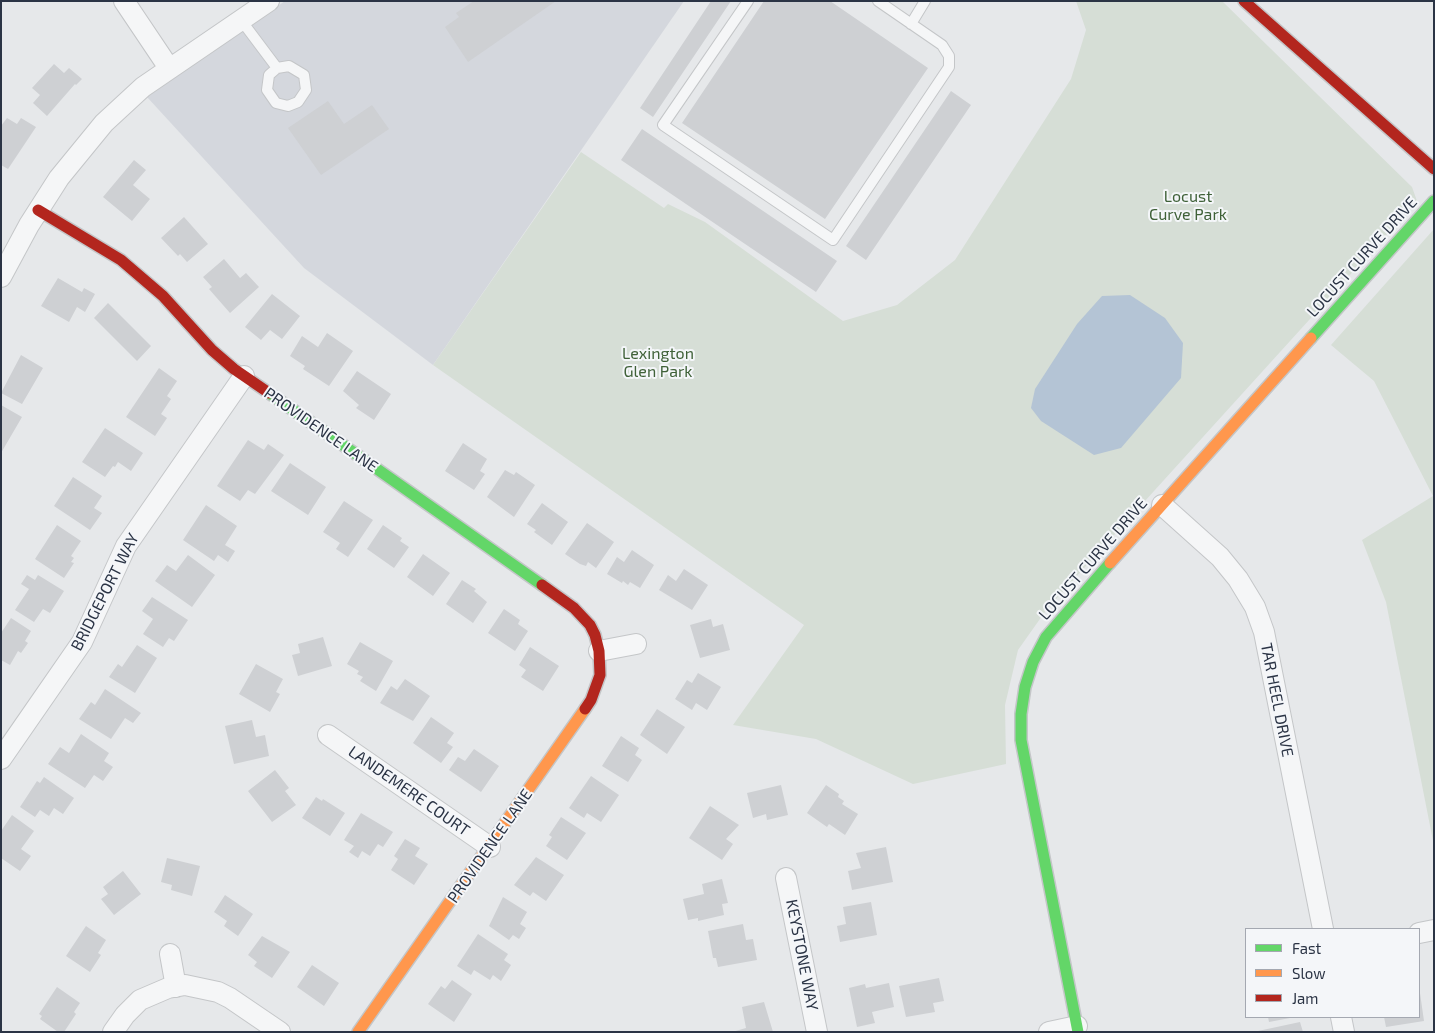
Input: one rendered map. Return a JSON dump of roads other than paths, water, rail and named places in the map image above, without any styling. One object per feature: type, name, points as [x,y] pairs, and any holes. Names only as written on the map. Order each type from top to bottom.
[{"type":"street","points":[[124,1],[169,68]]},
{"type":"street","points":[[1,278],[38,210],[70,164],[104,123],[143,87],[269,1]]},
{"type":"street","points":[[1244,1],[1434,170]]},
{"type":"street","name":"LOCUST CURVE DRIVE","points":[[1078,1029],[1021,740],[1022,705],[1033,662],[1046,637],[1434,201]]},
{"type":"street","name":"PROVIDENCE LANE","points":[[38,210],[121,260],[144,278],[212,350],[244,376],[568,603],[590,625],[599,652],[600,675],[591,700],[490,847],[358,1032]]},
{"type":"street","name":"BRIDGEPORT WAY","points":[[1,759],[82,642],[126,546],[244,376]]},
{"type":"street","name":"TAR HEEL DRIVE","points":[[1162,505],[1220,558],[1238,579],[1255,607],[1264,632],[1323,928]]},
{"type":"street","points":[[599,652],[636,644]]},
{"type":"street","name":"LANDEMERE COURT","points":[[328,735],[490,847]]},
{"type":"street","name":"KEYSTONE WAY","points":[[786,878],[817,1032]]},
{"type":"street","points":[[1420,933],[1434,930]]},
{"type":"street","points":[[170,954],[176,987]]},
{"type":"street","points":[[112,1032],[125,1014],[140,1000],[156,992],[176,987],[196,986],[218,992],[230,998],[280,1032]]},
{"type":"street","points":[[1341,1018],[1344,1032]]},
{"type":"street","points":[[1048,1032],[1078,1029]]},
{"type":"lane","points":[[748,1],[663,125],[833,240],[949,67],[949,56],[942,45],[878,1]]},
{"type":"lane","points":[[911,24],[925,1]]},
{"type":"lane","points":[[241,20],[277,68]]},
{"type":"water","points":[[1130,295],[1165,318],[1183,343],[1181,378],[1121,448],[1094,455],[1041,421],[1031,408],[1035,389],[1077,324],[1102,296]]},
{"type":"park label","name":"Locust Curve Park","points":[[1188,206]]},
{"type":"park label","name":"Lexington Glen Park","points":[[658,363]]}]
